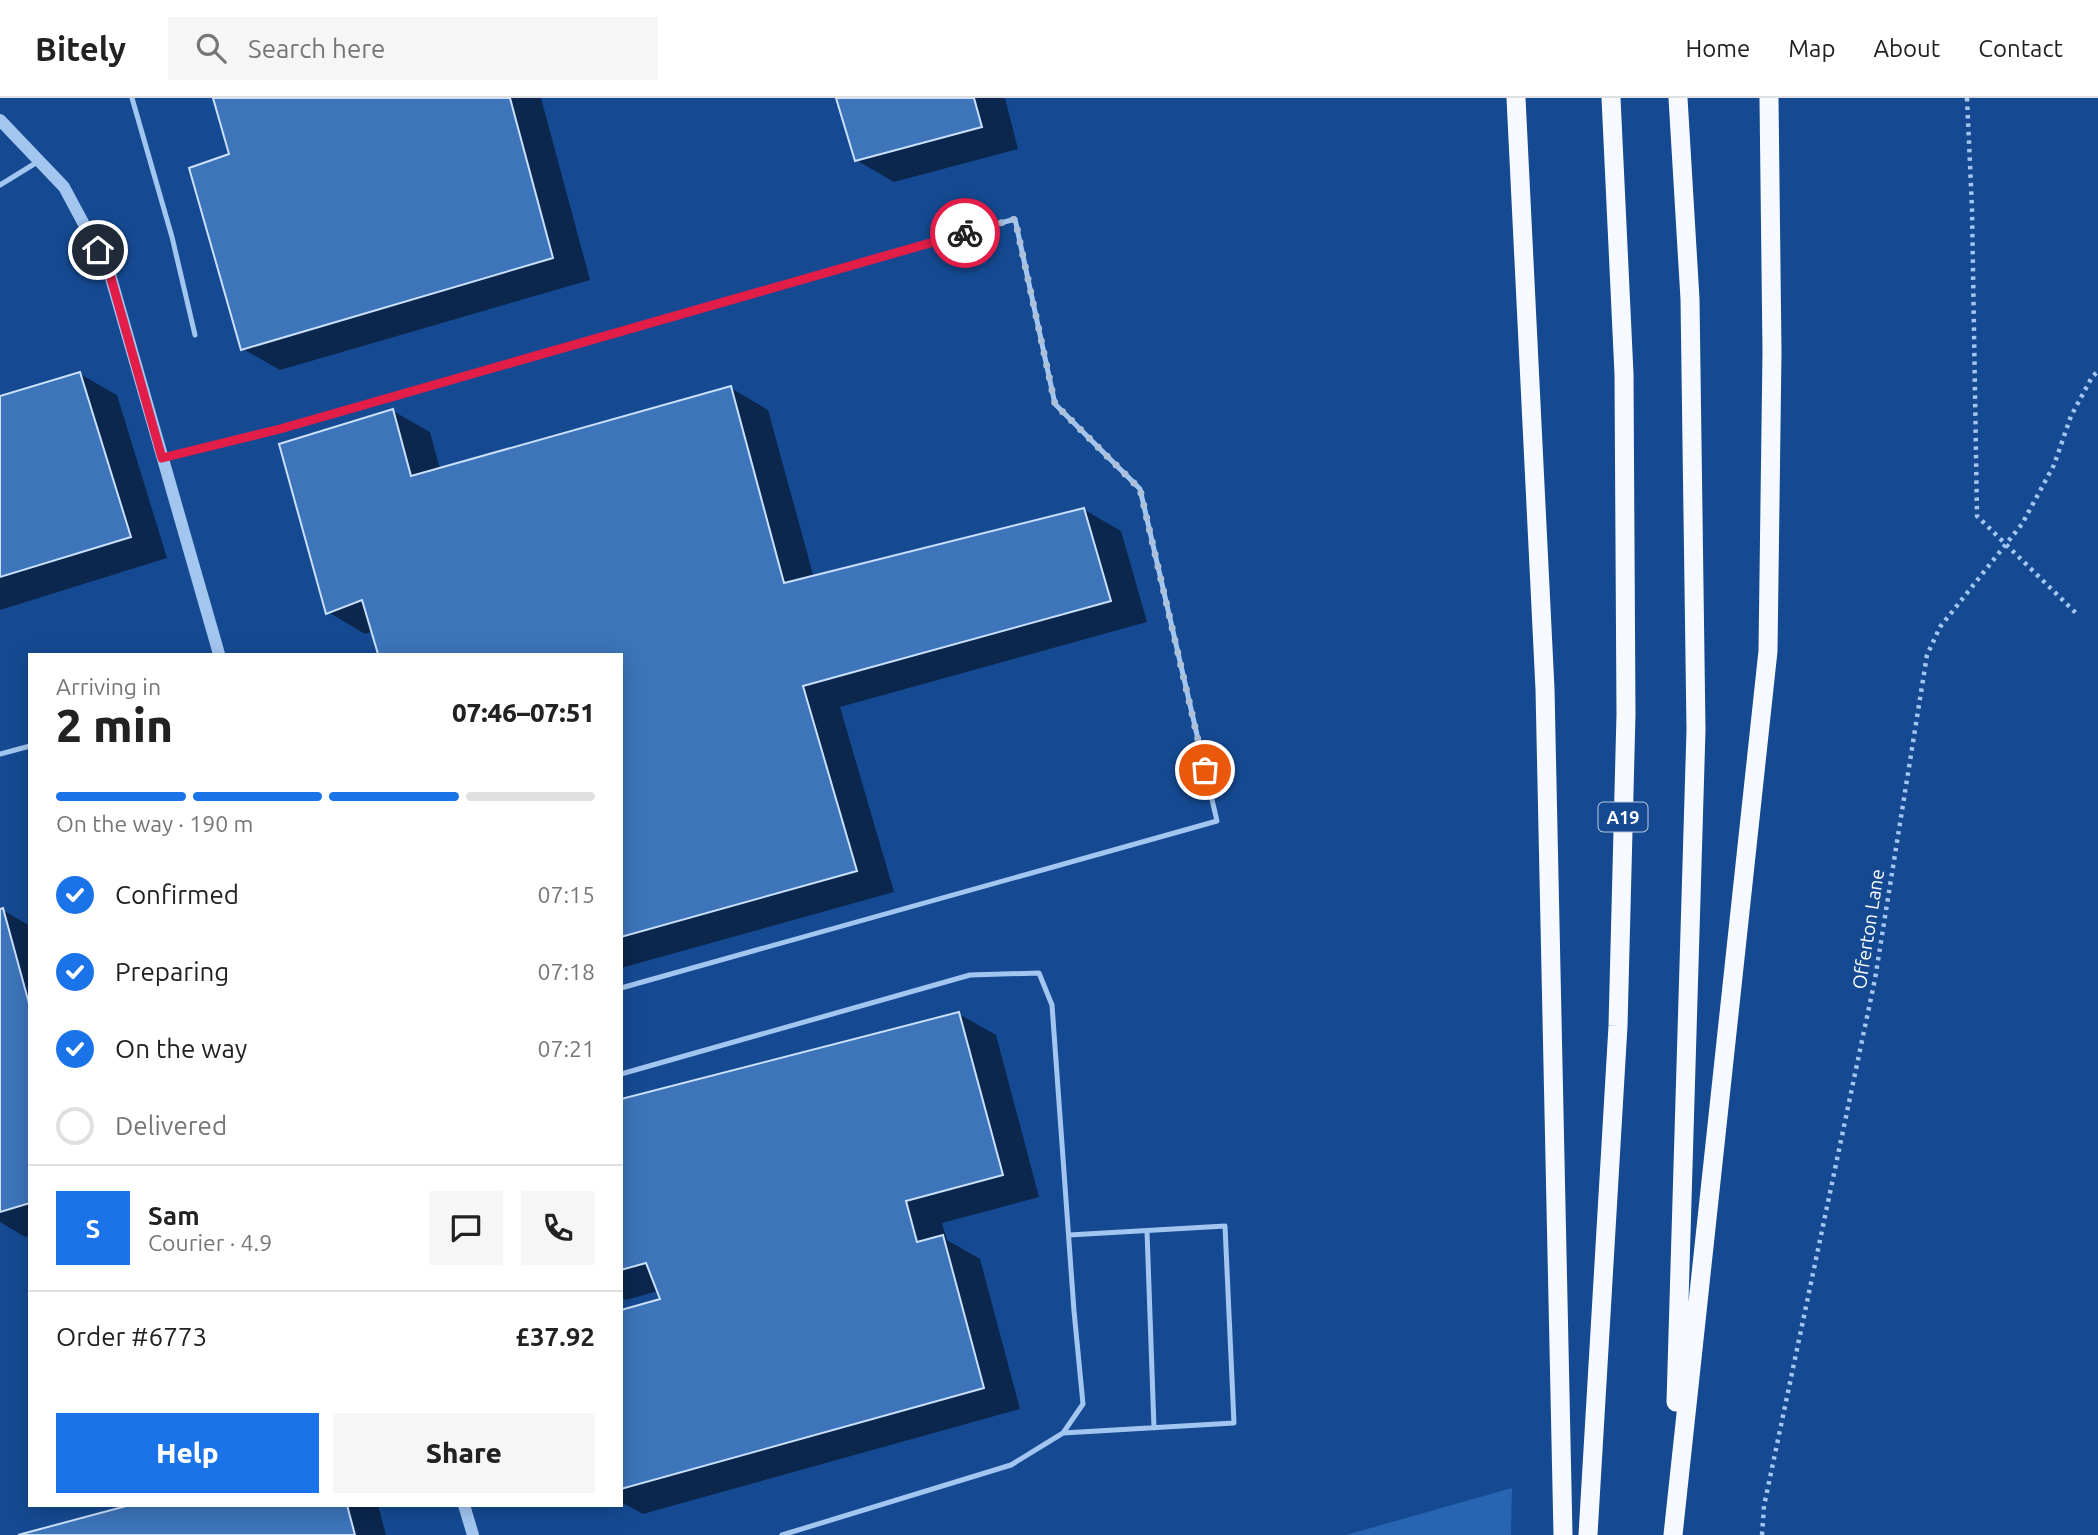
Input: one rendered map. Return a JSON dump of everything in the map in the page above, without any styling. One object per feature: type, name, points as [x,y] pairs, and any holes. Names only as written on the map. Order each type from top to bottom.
[{"type":"highway","points":[[1516,98],[1545,689],[1563,1535]]},
{"type":"highway","name":"A19","points":[[1588,1535],[1618,1026],[1626,714],[1624,374],[1611,98]]},
{"type":"highway","points":[[1673,1535],[1696,730],[1690,299],[1678,98]]},
{"type":"highway","points":[[1673,1535],[1768,652],[1772,352],[1769,98]]},
{"type":"street","points":[[0,120],[64,187],[109,271],[219,653]]},
{"type":"street","points":[[465,1507],[473,1535]]},
{"type":"lane","points":[[132,98],[172,237],[195,335]]},
{"type":"lane","points":[[0,185],[39,161]]},
{"type":"lane","points":[[162,458],[267,433],[1015,219],[1055,404],[1140,489],[1217,821],[623,987]]},
{"type":"lane","points":[[0,754],[28,747]]},
{"type":"lane","points":[[623,1073],[970,975],[1039,973],[1052,1005],[1083,1404],[1063,1433],[1011,1465],[782,1535]]},
{"type":"lane","points":[[1063,1433],[1234,1423],[1225,1226],[1069,1235]]},
{"type":"lane","points":[[1147,1231],[1154,1428]]},
{"type":"path","points":[[1967,98],[1972,208],[1977,516],[2079,616]]},
{"type":"path","name":"Offerton Lane","points":[[1762,1535],[1765,1506],[1875,979],[1927,655],[1940,627],[2022,524],[2054,465],[2071,416],[2098,370]]},
{"type":"shaded area","points":[[1512,1488],[1511,1535],[1346,1535]]},
{"type":"building","points":[[213,98],[510,98],[553,258],[241,350],[189,168],[229,154]]},
{"type":"building","points":[[836,98],[974,98],[982,127],[855,161]]},
{"type":"building","points":[[80,372],[131,537],[0,577],[0,396]]},
{"type":"building","points":[[731,386],[784,583],[1084,508],[1111,601],[803,686],[857,871],[623,936],[623,653],[378,653],[362,600],[326,614],[279,444],[393,409],[411,476]]},
{"type":"building","points":[[3,908],[28,1000],[28,1204],[0,1212],[0,909]]},
{"type":"building","points":[[959,1012],[1003,1175],[906,1201],[917,1242],[943,1235],[984,1388],[623,1488],[623,1309],[660,1299],[646,1263],[623,1269],[623,1098]]},
{"type":"building","points":[[123,1507],[348,1507],[355,1535],[18,1535]]},
{"type":"way so far","points":[[965,233],[1015,219],[1055,404],[1140,489],[1205,770]]},
{"type":"route","points":[[98,250],[109,271],[162,458],[280,429],[965,233]]}]
